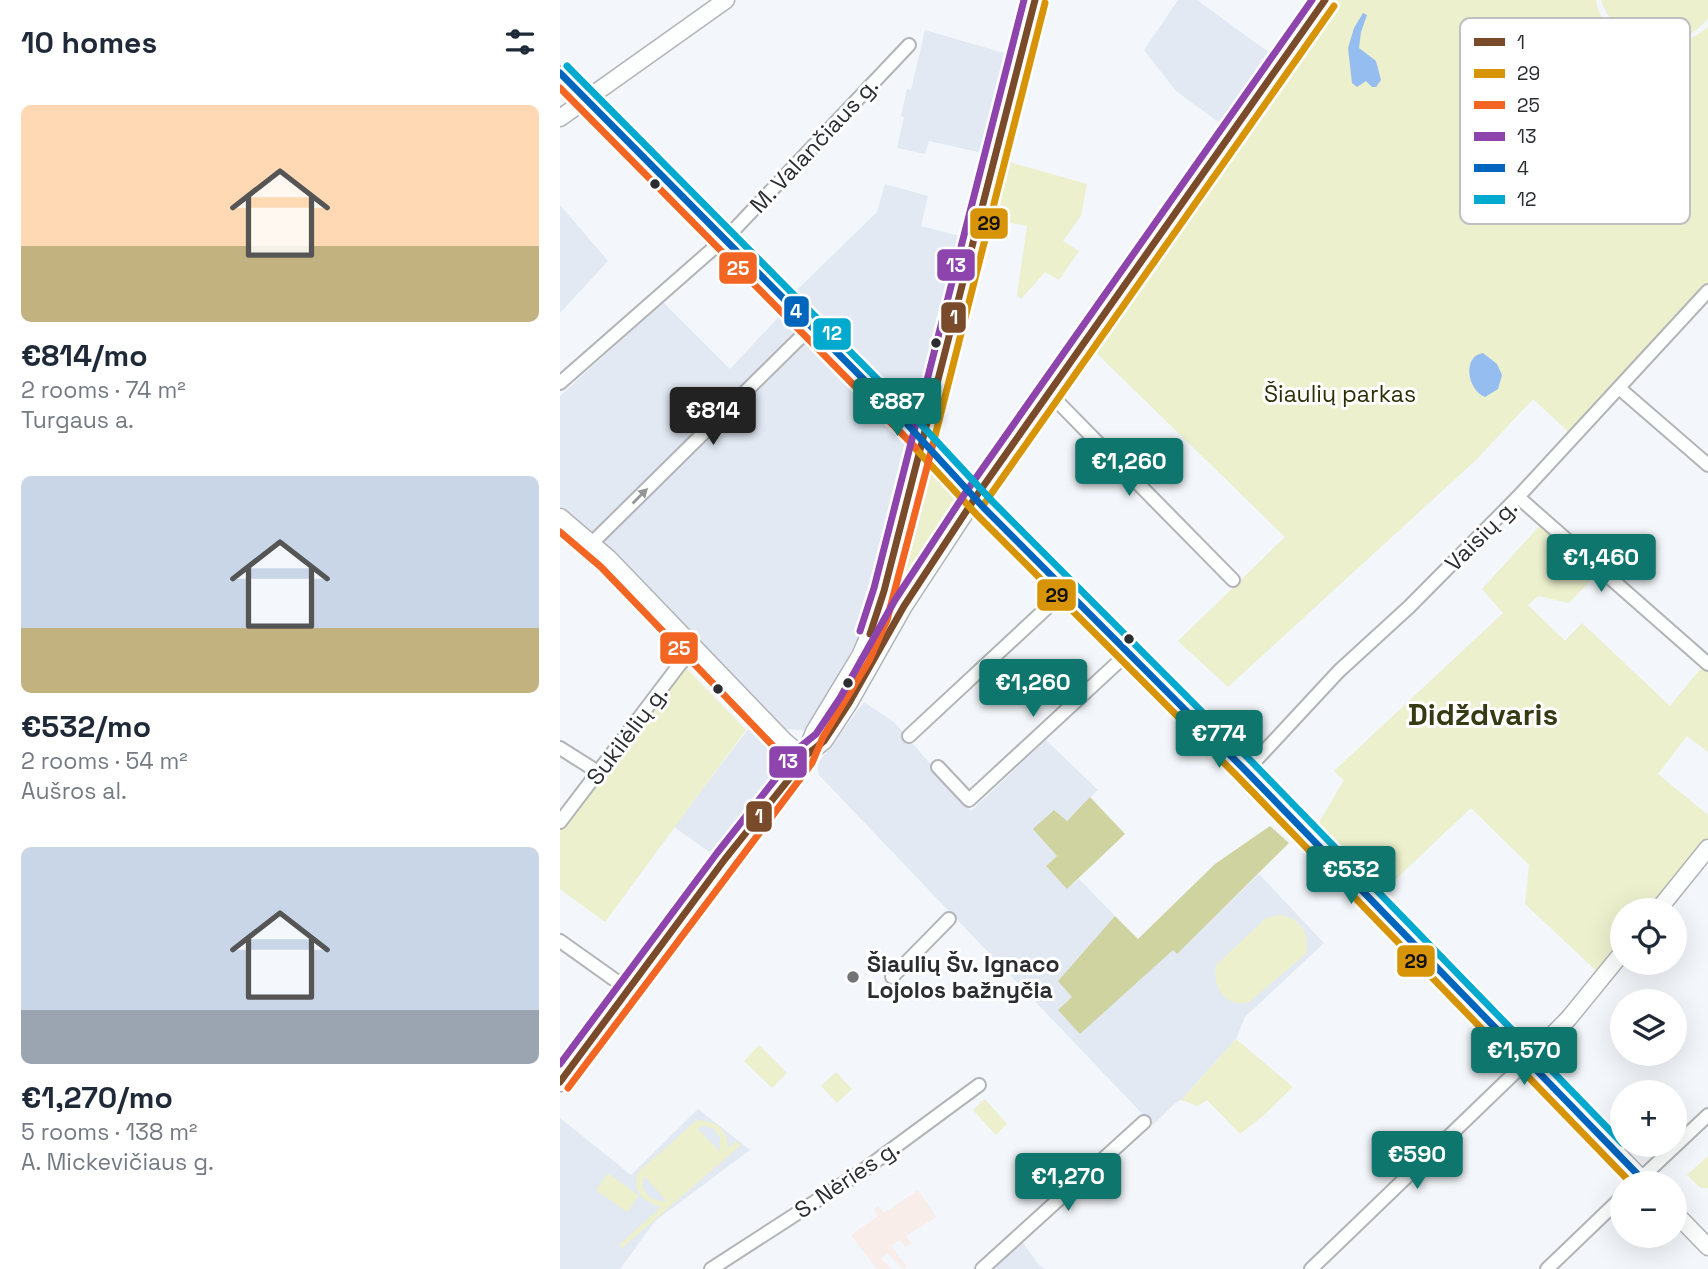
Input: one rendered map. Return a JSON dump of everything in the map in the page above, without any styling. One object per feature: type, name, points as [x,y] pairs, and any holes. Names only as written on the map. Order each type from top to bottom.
[{"type":"highway","points":[[560,518],[591,544],[784,742],[803,758],[560,1082]]},
{"type":"main road","points":[[560,118],[726,0]]},
{"type":"main road","points":[[803,758],[814,732],[860,656],[877,617],[1035,0]]},
{"type":"main road","points":[[803,758],[824,741],[849,703],[904,606],[975,498],[1325,0]]},
{"type":"main road","points":[[896,412],[914,413],[925,408],[933,399]]},
{"type":"main road","points":[[923,441],[1002,526],[1246,771],[1632,1171]]},
{"type":"main road","points":[[949,537],[965,524],[978,519],[1002,526]]},
{"type":"main road","points":[[1668,898],[1708,848]]},
{"type":"main road","points":[[1527,1061],[1569,1018],[1610,968]]},
{"type":"main road","points":[[1687,1225],[1708,1247]]},
{"type":"street","name":"M. Valančiaus g.","points":[[560,383],[725,238],[909,45]]},
{"type":"street","points":[[560,74],[923,441]]},
{"type":"street","name":"Vaisių g.","points":[[1246,771],[1339,671],[1409,607],[1518,498],[1708,291]]},
{"type":"street","points":[[591,544],[811,326]]},
{"type":"street","points":[[1619,387],[1706,459]]},
{"type":"street","points":[[1049,393],[1233,580]]},
{"type":"street","points":[[1518,498],[1708,664]]},
{"type":"street","points":[[909,736],[1066,590]]},
{"type":"street","name":"Sukilėlių g.","points":[[560,821],[680,664],[695,649]]},
{"type":"street","points":[[938,767],[969,800],[1128,653]]},
{"type":"street","points":[[560,748],[598,772]]},
{"type":"street","points":[[892,976],[949,919]]},
{"type":"street","points":[[560,941],[629,990]]},
{"type":"street","points":[[1311,1269],[1527,1061]]},
{"type":"street","name":"S. Nėries g.","points":[[711,1269],[861,1172],[979,1085]]},
{"type":"street","points":[[1651,1171],[1708,1115]]},
{"type":"street","points":[[982,1269],[1144,1122]]},
{"type":"street","points":[[1547,1269],[1610,1209]]},
{"type":"shaded area","points":[[1178,0],[1197,0],[1282,62],[1232,132],[1176,91],[1144,50]]},
{"type":"shaded area","points":[[925,30],[1021,58],[996,156],[929,141],[925,154],[897,148],[907,89],[911,90]]},
{"type":"shaded area","points":[[885,184],[928,196],[921,226],[968,238],[925,402],[917,407],[899,406],[791,296],[877,212]]},
{"type":"shaded area","points":[[560,205],[608,261],[560,313]]},
{"type":"shaded area","points":[[663,302],[730,369],[784,311],[912,444],[912,455],[870,616],[811,726],[804,730],[786,729],[629,569],[560,508],[560,396]]},
{"type":"shaded area","points":[[864,702],[894,722],[971,811],[1046,740],[1098,790],[1066,821],[1057,856],[1046,866],[1067,889],[1079,879],[1115,916],[1058,981],[1173,950],[1177,953],[1259,874],[1324,943],[1245,1017],[1236,1039],[1181,1100],[1153,1125],[819,775],[817,764]]},
{"type":"shaded area","points":[[752,724],[782,756],[783,768],[718,858],[674,827]]},
{"type":"shaded area","points":[[698,1109],[750,1150],[655,1221],[620,1269],[560,1269],[560,1118],[631,1175]]},
{"type":"shaded area","points":[[918,1190],[936,1217],[906,1236],[911,1244],[905,1247],[900,1240],[891,1246],[907,1267],[903,1269],[887,1253],[881,1258],[891,1269],[877,1269],[851,1235],[878,1216],[874,1209],[878,1206],[884,1213]]},
{"type":"shaded area","points":[[1018,1236],[1039,1265],[1046,1269],[982,1269]]},
{"type":"green space","name":"Šiaulių parkas","points":[[1335,0],[1596,0],[1603,18],[1460,18],[1460,224],[1690,224],[1690,39],[1708,27],[1708,291],[1573,436],[1533,399],[1476,460],[1228,687],[1178,641],[1285,537],[1085,342],[1224,156]]},
{"type":"green space","points":[[1601,0],[1708,0],[1708,19],[1690,34],[1690,18],[1610,18]]},
{"type":"green space","points":[[1002,160],[1087,184],[1081,216],[1063,241],[1079,251],[1059,280],[1045,272],[1021,299],[1017,295],[1027,226],[988,218]]},
{"type":"green space","points":[[931,469],[961,500],[962,508],[890,616],[883,621],[923,471]]},
{"type":"green space","points":[[1544,521],[1600,571],[1569,603],[1538,596],[1528,605],[1565,641],[1582,623],[1670,706],[1706,662],[1708,664],[1708,752],[1687,736],[1658,774],[1708,815],[1708,848],[1668,898],[1610,898],[1610,968],[1603,977],[1525,904],[1529,865],[1471,808],[1377,897],[1314,831],[1344,780],[1334,771],[1503,613],[1482,589]]},
{"type":"green space","points":[[685,667],[746,730],[605,922],[560,889],[560,831]]},
{"type":"green space","points":[[1090,797],[1125,834],[1067,889],[1046,866],[1057,856],[1033,829],[1054,810],[1067,821]]},
{"type":"green space","points":[[1270,826],[1289,843],[1177,954],[1173,950],[1080,1034],[1058,1010],[1072,997],[1058,981],[1115,916],[1138,939],[1215,864]]},
{"type":"green space","points":[[1279,915],[1293,919],[1302,928],[1307,940],[1306,954],[1249,1002],[1233,1002],[1227,999],[1218,988],[1216,965],[1266,918]]},
{"type":"green space","points":[[1236,1039],[1293,1087],[1240,1134],[1207,1100],[1198,1106],[1181,1100]]},
{"type":"green space","points":[[759,1045],[787,1073],[772,1088],[744,1061]]},
{"type":"green space","points":[[836,1072],[852,1089],[837,1103],[821,1086]]},
{"type":"green space","points":[[985,1099],[1007,1124],[996,1135],[973,1110]]},
{"type":"green space","points":[[697,1120],[719,1127],[725,1135],[728,1148],[736,1141],[741,1145],[622,1248],[619,1245],[661,1207],[640,1194],[636,1184],[639,1171]],"holes":[[[697,1128],[713,1128],[720,1137],[720,1152]],[[644,1176],[666,1200],[666,1201],[655,1200],[644,1191]]]},
{"type":"green space","points":[[1708,1156],[1708,1188],[1701,1188],[1687,1175]]},
{"type":"green space","points":[[608,1173],[639,1196],[627,1212],[596,1190]]},
{"type":"water","points":[[1363,13],[1367,15],[1359,48],[1376,61],[1381,80],[1376,87],[1366,81],[1357,87],[1352,83],[1348,48],[1354,28]]},
{"type":"water","points":[[1483,353],[1497,364],[1502,375],[1498,389],[1485,397],[1474,388],[1469,374],[1472,360]]},
{"type":"transit line","name":"13","points":[[860,631],[874,588],[1024,0]]},
{"type":"transit line","name":"1","points":[[870,634],[884,591],[1035,0]]},
{"type":"transit line","name":"13","points":[[560,1064],[795,751],[816,734],[840,698],[895,600],[966,492],[1312,0]]},
{"type":"transit line","name":"1","points":[[560,1082],[803,758],[824,741],[849,703],[904,606],[975,498],[1325,0]]},
{"type":"transit line","name":"29","points":[[933,444],[1045,3]]},
{"type":"transit line","name":"29","points":[[984,504],[1334,6]]},
{"type":"transit line","name":"12","points":[[567,66],[903,405],[992,501],[1254,764],[1610,1131]]},
{"type":"transit line","name":"4","points":[[560,73],[896,412],[984,508],[1246,771],[1634,1171]]},
{"type":"transit line","name":"25","points":[[560,88],[916,448]]},
{"type":"transit line","name":"25","points":[[568,1088],[812,763],[823,737],[869,661],[887,620],[933,444]]},
{"type":"transit line","name":"29","points":[[915,448],[977,515],[1239,778],[1619,1171]]},
{"type":"transit line","name":"25","points":[[560,532],[601,567],[776,749],[796,766]]},
{"type":"place","name":"Šiaulių Šv. Ignaco Lojolos bažnyčia","points":[[853,977]]},
{"type":"district","name":"Didždvaris","points":[[1483,715]]}]
